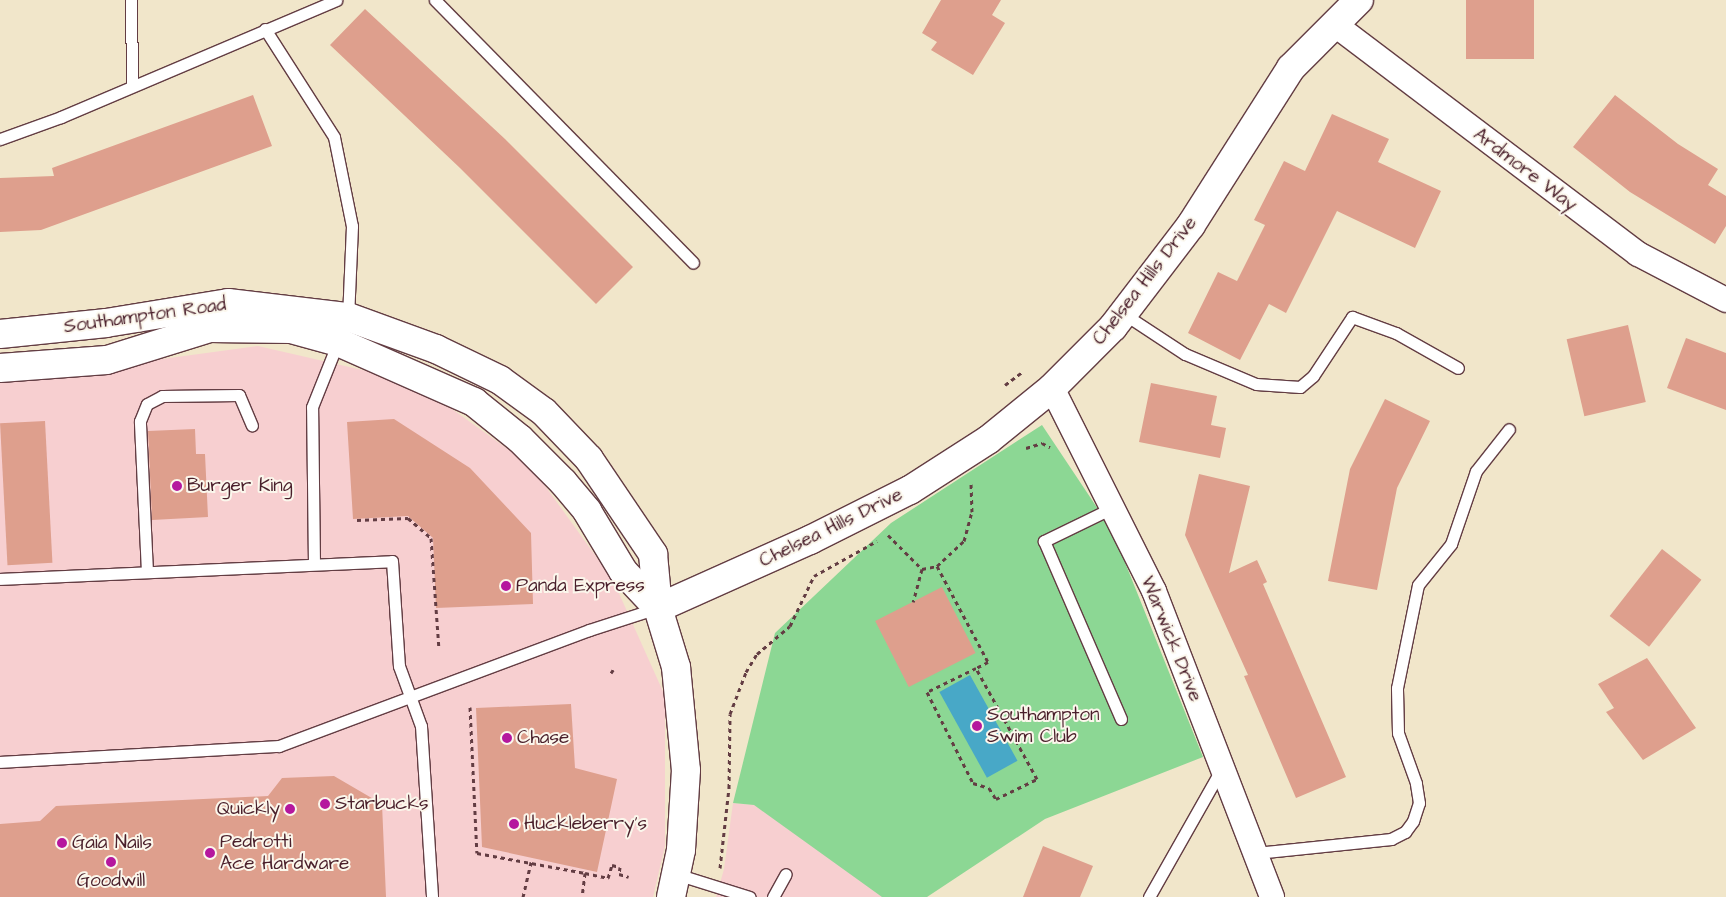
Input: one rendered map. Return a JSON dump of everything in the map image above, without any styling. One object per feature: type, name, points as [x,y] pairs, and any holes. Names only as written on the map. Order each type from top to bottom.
[{"type":"street","name":"Chelsea Hills Drive","points":[[658,608],[810,540],[910,490],[988,440],[1052,388],[1124,314],[1191,225],[1290,68],[1358,0]]},
{"type":"street","name":"Ardmore Way","points":[[1334,24],[1638,254],[1726,300]]},
{"type":"street","name":"Southampton Road","points":[[0,334],[106,323],[228,303],[343,330],[436,349],[500,380],[544,412],[589,459],[652,554],[658,608],[676,667],[686,770],[681,850],[673,886]]},
{"type":"street","name":"Southampton Road","points":[[0,368],[107,360],[210,328],[343,330],[474,402],[520,439],[575,496],[623,571],[658,608]]},
{"type":"street","name":"Warwick Drive","points":[[1052,388],[1154,591],[1272,897]]},
{"type":"lane","points":[[131,0],[132,85]]},
{"type":"lane","points":[[0,139],[336,0]]},
{"type":"lane","points":[[435,0],[693,262]]},
{"type":"lane","points":[[265,29],[334,137],[352,226],[343,330],[312,407],[314,564]]},
{"type":"lane","points":[[1124,314],[1185,354],[1256,384],[1300,387],[1313,376],[1352,317],[1396,333],[1458,368]]},
{"type":"lane","points":[[147,572],[140,421],[147,404],[162,396],[239,395],[252,425]]},
{"type":"lane","points":[[1256,853],[1391,839],[1405,832],[1413,821],[1419,803],[1416,783],[1398,733],[1397,688],[1418,585],[1451,544],[1460,527],[1476,471],[1509,429]]},
{"type":"lane","points":[[1112,508],[1044,541],[1121,719]]},
{"type":"lane","points":[[0,579],[392,561],[399,666],[421,726],[432,897]]},
{"type":"lane","points":[[0,762],[279,746],[594,628],[658,608]]},
{"type":"lane","points":[[1149,897],[1222,767]]},
{"type":"lane","points":[[773,897],[786,874]]},
{"type":"lane","points":[[673,886],[715,886],[750,897]]},
{"type":"path","points":[[1005,385],[1022,372]]},
{"type":"path","points":[[1042,438],[1042,443],[1054,454]]},
{"type":"path","points":[[1019,452],[1042,443]]},
{"type":"path","points":[[964,488],[979,478]]},
{"type":"path","points":[[922,569],[937,566],[964,541],[972,512],[971,484]]},
{"type":"path","points":[[357,520],[408,518],[432,538],[439,649]]},
{"type":"path","points":[[715,886],[726,821],[730,714],[746,672],[757,654],[790,626],[814,576],[896,532]]},
{"type":"path","points":[[888,535],[922,569]]},
{"type":"path","points":[[937,566],[988,662],[927,692],[973,783],[990,788],[996,799],[1037,779],[976,668]]},
{"type":"path","points":[[913,602],[922,569]]},
{"type":"path","points":[[582,585],[590,590]]},
{"type":"path","points":[[470,707],[477,853],[608,878],[612,865],[620,867],[619,874],[629,877]]},
{"type":"path","points":[[523,897],[531,862]]},
{"type":"path","points":[[582,896],[585,873]]},
{"type":"shaded area","points":[[258,346],[371,372],[452,409],[530,465],[613,580],[665,696],[665,846],[653,897],[0,897],[0,381]]},
{"type":"shaded area","points":[[733,803],[754,805],[889,897],[716,897],[724,869]]},
{"type":"green space","points":[[1042,425],[1112,530],[1203,757],[1045,819],[927,897],[882,897],[754,805],[733,803],[775,633],[891,523]]},
{"type":"water","name":"Southampton Swim Club","points":[[970,675],[1018,761],[987,778],[939,692]]},
{"type":"building","points":[[941,0],[1001,0],[992,15],[1005,23],[973,75],[931,50],[937,42],[922,33]]},
{"type":"building","points":[[1466,0],[1534,0],[1534,59],[1466,59]]},
{"type":"building","points":[[365,9],[505,139],[633,267],[596,304],[460,168],[330,45]]},
{"type":"building","points":[[253,95],[272,146],[41,230],[0,232],[0,178],[54,176],[52,168]]},
{"type":"building","points":[[1615,95],[1678,144],[1718,169],[1708,185],[1726,196],[1726,226],[1715,244],[1630,192],[1573,147]]},
{"type":"building","points":[[1332,114],[1389,139],[1378,162],[1441,191],[1415,248],[1337,211],[1286,313],[1269,304],[1240,360],[1188,333],[1218,272],[1237,281],[1265,225],[1254,220],[1284,161],[1305,171]]},
{"type":"building","points":[[1628,325],[1646,402],[1584,416],[1567,339]]},
{"type":"building","points":[[1686,338],[1726,353],[1726,410],[1667,388]]},
{"type":"building","points":[[1151,383],[1217,396],[1211,425],[1226,428],[1220,458],[1139,442]]},
{"type":"building","points":[[1385,399],[1430,421],[1397,488],[1377,590],[1328,581],[1350,469]]},
{"type":"building","points":[[394,419],[470,468],[531,533],[533,604],[436,608],[433,538],[408,516],[353,519],[347,422]]},
{"type":"building","points":[[45,421],[52,563],[7,565],[0,423]]},
{"type":"building","name":"Burger King","points":[[195,429],[196,454],[205,454],[208,517],[152,520],[148,431]]},
{"type":"building","points":[[1199,474],[1250,486],[1229,573],[1257,560],[1267,582],[1263,584],[1346,777],[1296,798],[1244,676],[1248,675],[1185,535]]},
{"type":"building","points":[[1662,549],[1701,580],[1649,647],[1610,616]]},
{"type":"building","points":[[942,587],[976,653],[909,687],[875,621]]},
{"type":"building","points":[[1647,658],[1696,728],[1643,760],[1606,712],[1614,708],[1598,684]]},
{"type":"building","points":[[571,704],[575,768],[617,779],[597,872],[482,847],[476,708]]},
{"type":"building","points":[[334,776],[382,804],[386,897],[0,897],[0,824],[40,821],[56,806],[268,796],[282,778]]},
{"type":"building","points":[[1043,846],[1093,866],[1080,897],[1023,897]]},
{"type":"place","name":"Burger King","points":[[177,486]]},
{"type":"place","name":"Panda Express","points":[[506,586]]},
{"type":"place","name":"Southampton Swim Club","points":[[977,726]]},
{"type":"place","name":"Chase","points":[[507,738]]},
{"type":"place","name":"Starbucks","points":[[325,804]]},
{"type":"place","name":"Quickly","points":[[290,809]]},
{"type":"place","name":"Huckleberry's","points":[[514,824]]},
{"type":"place","name":"Gaia Nails","points":[[62,843]]},
{"type":"place","name":"Pedrotti Ace Hardware","points":[[210,853]]},
{"type":"place","name":"Goodwill","points":[[111,862]]}]
